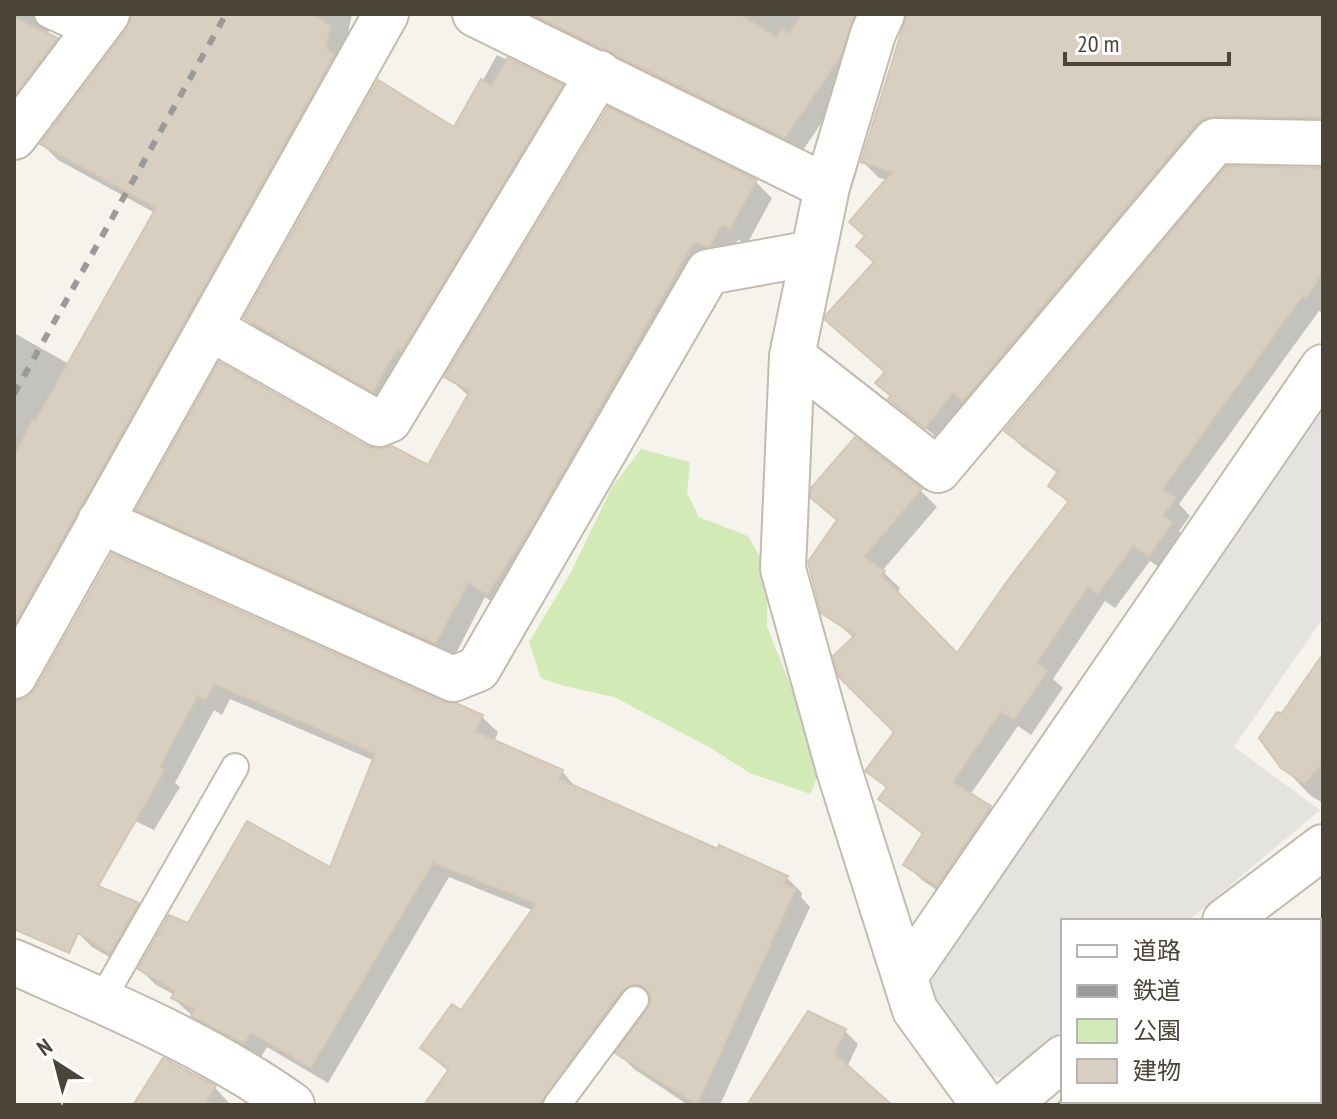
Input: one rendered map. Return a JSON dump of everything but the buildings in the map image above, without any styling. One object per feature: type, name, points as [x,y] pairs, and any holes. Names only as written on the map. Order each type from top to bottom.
[{"type":"street","points":[[14,676],[386,14]]},
{"type":"street","points":[[475,14],[827,187]]},
{"type":"street","points":[[865,21],[792,356],[783,569],[839,770],[915,1010],[984,1105]]},
{"type":"street","points":[[14,137],[99,24]]},
{"type":"street","points":[[210,328],[379,424],[389,420],[599,73]]},
{"type":"street","points":[[792,356],[938,470],[1215,141],[1323,143]]},
{"type":"street","points":[[100,521],[453,679],[478,669],[708,272],[813,253]]},
{"type":"street","points":[[906,975],[1323,367]]},
{"type":"street","points":[[1228,919],[1323,847]]},
{"type":"street","points":[[14,962],[249,1074],[292,1105]]},
{"type":"street","points":[[1007,1105],[1061,1060]]},
{"type":"lane","points":[[48,14],[99,24]]},
{"type":"lane","points":[[101,1001],[235,767]]},
{"type":"lane","points":[[557,1105],[635,1000]]},
{"type":"green space","points":[[641,449],[690,462],[687,493],[699,517],[748,536],[767,569],[767,627],[823,765],[810,794],[750,773],[709,747],[614,697],[541,678],[529,642],[571,572],[612,487]]},
{"type":"shaded area","points":[[1323,401],[1323,618],[1234,747],[1320,810],[1190,919],[1061,919],[1061,1032],[1006,1079],[983,1073],[937,1020],[929,984]]},
{"type":"railway","points":[[14,394],[226,14]]}]
